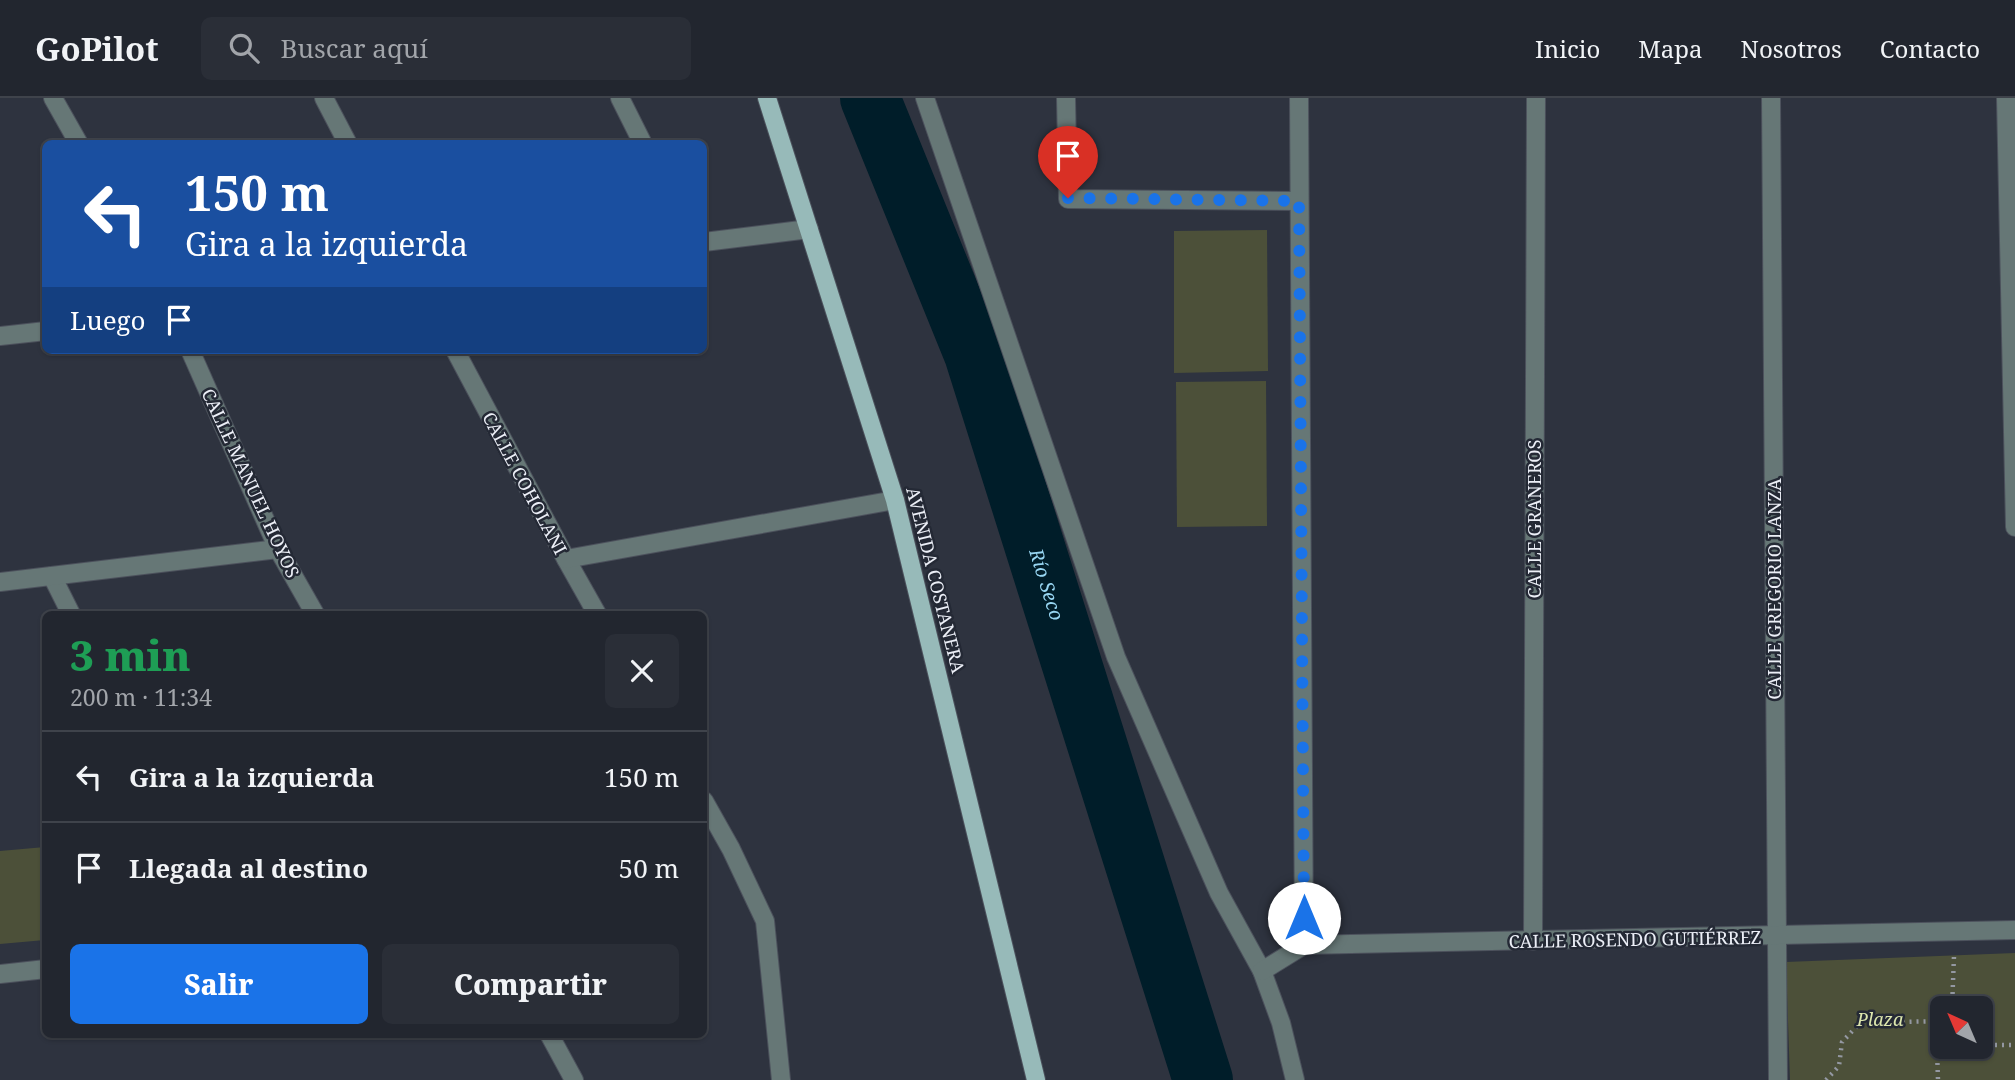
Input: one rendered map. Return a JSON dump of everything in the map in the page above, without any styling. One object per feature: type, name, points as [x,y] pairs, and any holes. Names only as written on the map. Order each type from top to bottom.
[{"type":"main road","name":"AVENIDA COSTANERA","points":[[767,98],[895,500],[1036,1080]]},
{"type":"street","points":[[53,98],[77,140]]},
{"type":"street","points":[[324,98],[346,140]]},
{"type":"street","points":[[620,98],[641,140]]},
{"type":"street","points":[[925,98],[1116,657],[1219,893],[1262,971],[1281,1023],[1294,1080]]},
{"type":"street","points":[[1066,98],[1068,198],[1299,201]]},
{"type":"street","points":[[1262,971],[1304,945],[1299,98]]},
{"type":"street","name":"CALLE GRANEROS","points":[[1533,941],[1536,98]]},
{"type":"street","name":"CALLE GREGORIO LANZA","points":[[1771,98],[1778,1080]]},
{"type":"street","points":[[2006,98],[2015,527]]},
{"type":"street","points":[[707,242],[809,229]]},
{"type":"street","points":[[0,336],[42,331]]},
{"type":"street","name":"CALLE MANUEL HOYOS","points":[[192,354],[278,549],[313,611]]},
{"type":"street","name":"CALLE COHOLANI","points":[[457,354],[595,611]]},
{"type":"street","points":[[566,559],[895,500]]},
{"type":"street","points":[[0,582],[278,549]]},
{"type":"street","points":[[52,576],[70,611]]},
{"type":"street","points":[[707,806],[731,849],[765,921],[781,1080]]},
{"type":"street","name":"CALLE ROSENDO GUTIÉRREZ","points":[[1304,945],[2015,930]]},
{"type":"street","points":[[0,974],[42,969]]},
{"type":"street","points":[[551,1038],[574,1080]]},
{"type":"path","points":[[1952,996],[1954,955]]},
{"type":"path","points":[[1826,1080],[1839,1066],[1842,1042],[1860,1023],[1930,1021]]},
{"type":"path","points":[[1993,1045],[2015,1045]]},
{"type":"path","points":[[1937,1080],[1938,1059]]},
{"type":"green space","points":[[1267,230],[1268,371],[1174,373],[1174,231]]},
{"type":"green space","points":[[1266,381],[1267,526],[1177,527],[1176,382]]},
{"type":"green space","points":[[42,847],[42,940],[0,944],[0,851]]},
{"type":"green space","name":"Plaza","points":[[2015,953],[2015,1080],[1790,1080],[1786,962]]},
{"type":"waterway","name":"Río Seco","points":[[870,98],[974,354],[1203,1080]]},
{"type":"route","points":[[1068,198],[1299,201],[1304,918]]}]
